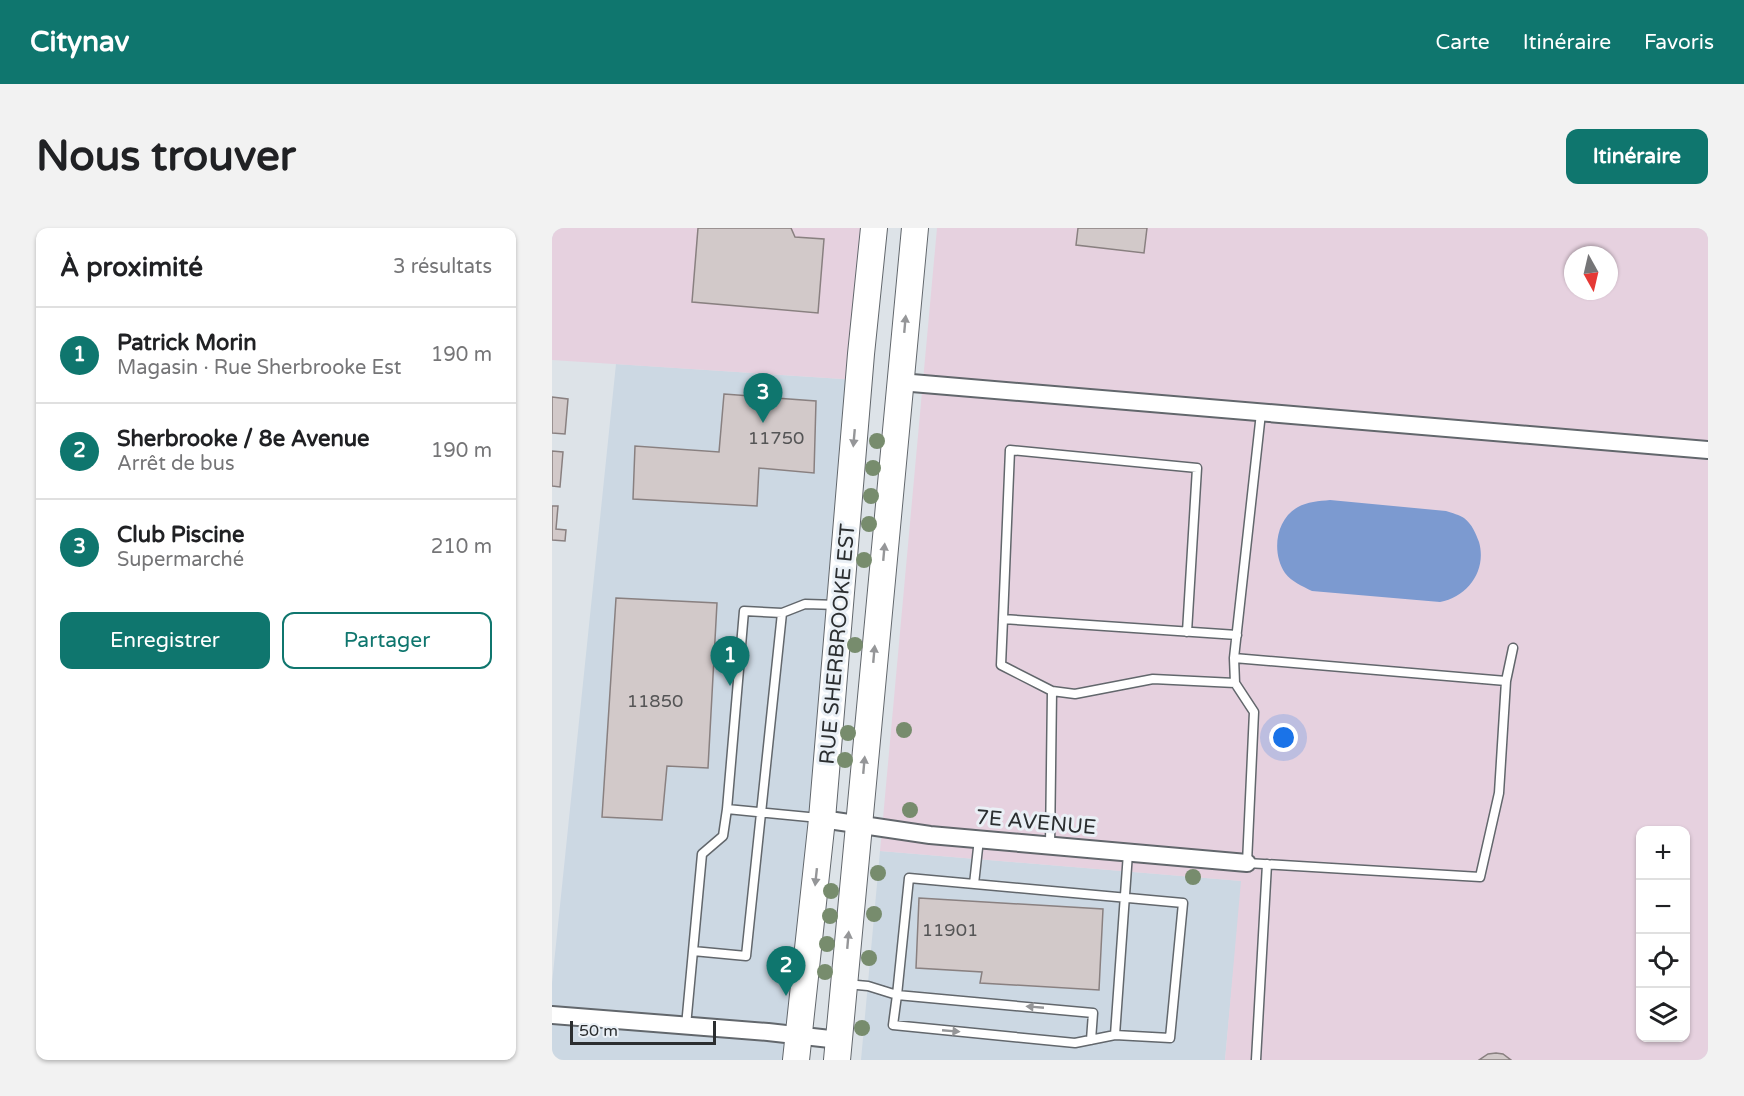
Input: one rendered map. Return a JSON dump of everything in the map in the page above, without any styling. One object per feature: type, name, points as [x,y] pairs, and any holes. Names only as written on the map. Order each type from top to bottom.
[{"type":"main road","name":"RUE SHERBROOKE EST","points":[[798,1048],[822,819],[858,380],[874,228]]},
{"type":"main road","name":"RUE SHERBROOKE EST","points":[[838,1050],[915,228]]},
{"type":"main road","points":[[858,380],[900,382]]},
{"type":"main road","points":[[839,606],[879,610]]},
{"type":"main road","points":[[832,700],[870,698]]},
{"type":"street","points":[[900,382],[1708,450]]},
{"type":"street","name":"7E AVENUE","points":[[822,819],[930,835],[1247,863]]},
{"type":"street","points":[[552,1015],[686,1026],[798,1048],[838,1050]]},
{"type":"lane","points":[[1261,412],[1234,658],[1235,683],[1254,712],[1247,863],[1480,877],[1498,793],[1506,681],[1513,648]]},
{"type":"lane","points":[[1187,632],[1197,468],[1011,450],[1001,665],[1052,690],[1075,694],[1153,679],[1235,683]]},
{"type":"lane","points":[[686,1026],[702,854],[723,836],[727,809],[744,610],[782,613],[805,603],[839,606]]},
{"type":"lane","points":[[693,951],[746,956],[782,613]]},
{"type":"lane","points":[[1003,619],[1236,635]]},
{"type":"lane","points":[[1234,658],[1506,681]]},
{"type":"lane","points":[[1050,846],[1052,690]]},
{"type":"lane","points":[[727,809],[822,819]]},
{"type":"lane","points":[[974,884],[979,839]]},
{"type":"lane","points":[[1115,1035],[1128,853]]},
{"type":"lane","points":[[1256,1060],[1267,864]]},
{"type":"lane","points":[[909,878],[1125,898],[1183,903],[1170,1038],[1115,1035],[1075,1043],[892,1025],[909,878]]},
{"type":"lane","points":[[844,984],[868,986],[897,994],[1093,1013],[1091,1040]]},
{"type":"shaded area","points":[[552,228],[874,228],[858,380],[552,360]]},
{"type":"shaded area","points":[[937,228],[1708,228],[1708,1060],[1225,1060],[1241,881],[880,851]]},
{"type":"shaded area","points":[[616,364],[858,380],[791,1060],[552,1060],[552,983]]},
{"type":"shaded area","points":[[880,851],[1242,881],[1225,1060],[861,1060]]},
{"type":"water","points":[[1330,500],[1446,511],[1460,516],[1467,520],[1479,542],[1481,552],[1478,572],[1467,588],[1450,599],[1440,602],[1312,591],[1285,573],[1278,556],[1278,537],[1285,519],[1298,507]]},
{"type":"building","points":[[698,228],[791,228],[795,237],[824,239],[818,313],[692,302]]},
{"type":"building","points":[[1078,228],[1147,228],[1144,253],[1076,245]]},
{"type":"building","points":[[724,394],[816,401],[814,473],[759,468],[757,506],[633,499],[635,446],[719,452]]},
{"type":"building","points":[[552,397],[568,399],[565,434],[552,433]]},
{"type":"building","points":[[552,451],[563,452],[560,487],[552,486]]},
{"type":"building","points":[[552,506],[558,506],[556,529],[566,530],[565,541],[552,540]]},
{"type":"building","points":[[616,598],[717,603],[708,768],[667,766],[662,820],[602,817]]},
{"type":"building","points":[[919,898],[1103,909],[1099,990],[980,983],[982,972],[916,968]]},
{"type":"building","points":[[1488,1054],[1503,1054],[1511,1060],[1479,1060]]},
{"type":"place","name":"Club Piscine","points":[[763,423]]},
{"type":"place","name":"Patrick Morin","points":[[730,686]]},
{"type":"place","name":"Sherbrooke / 8e Avenue","points":[[786,996]]}]
